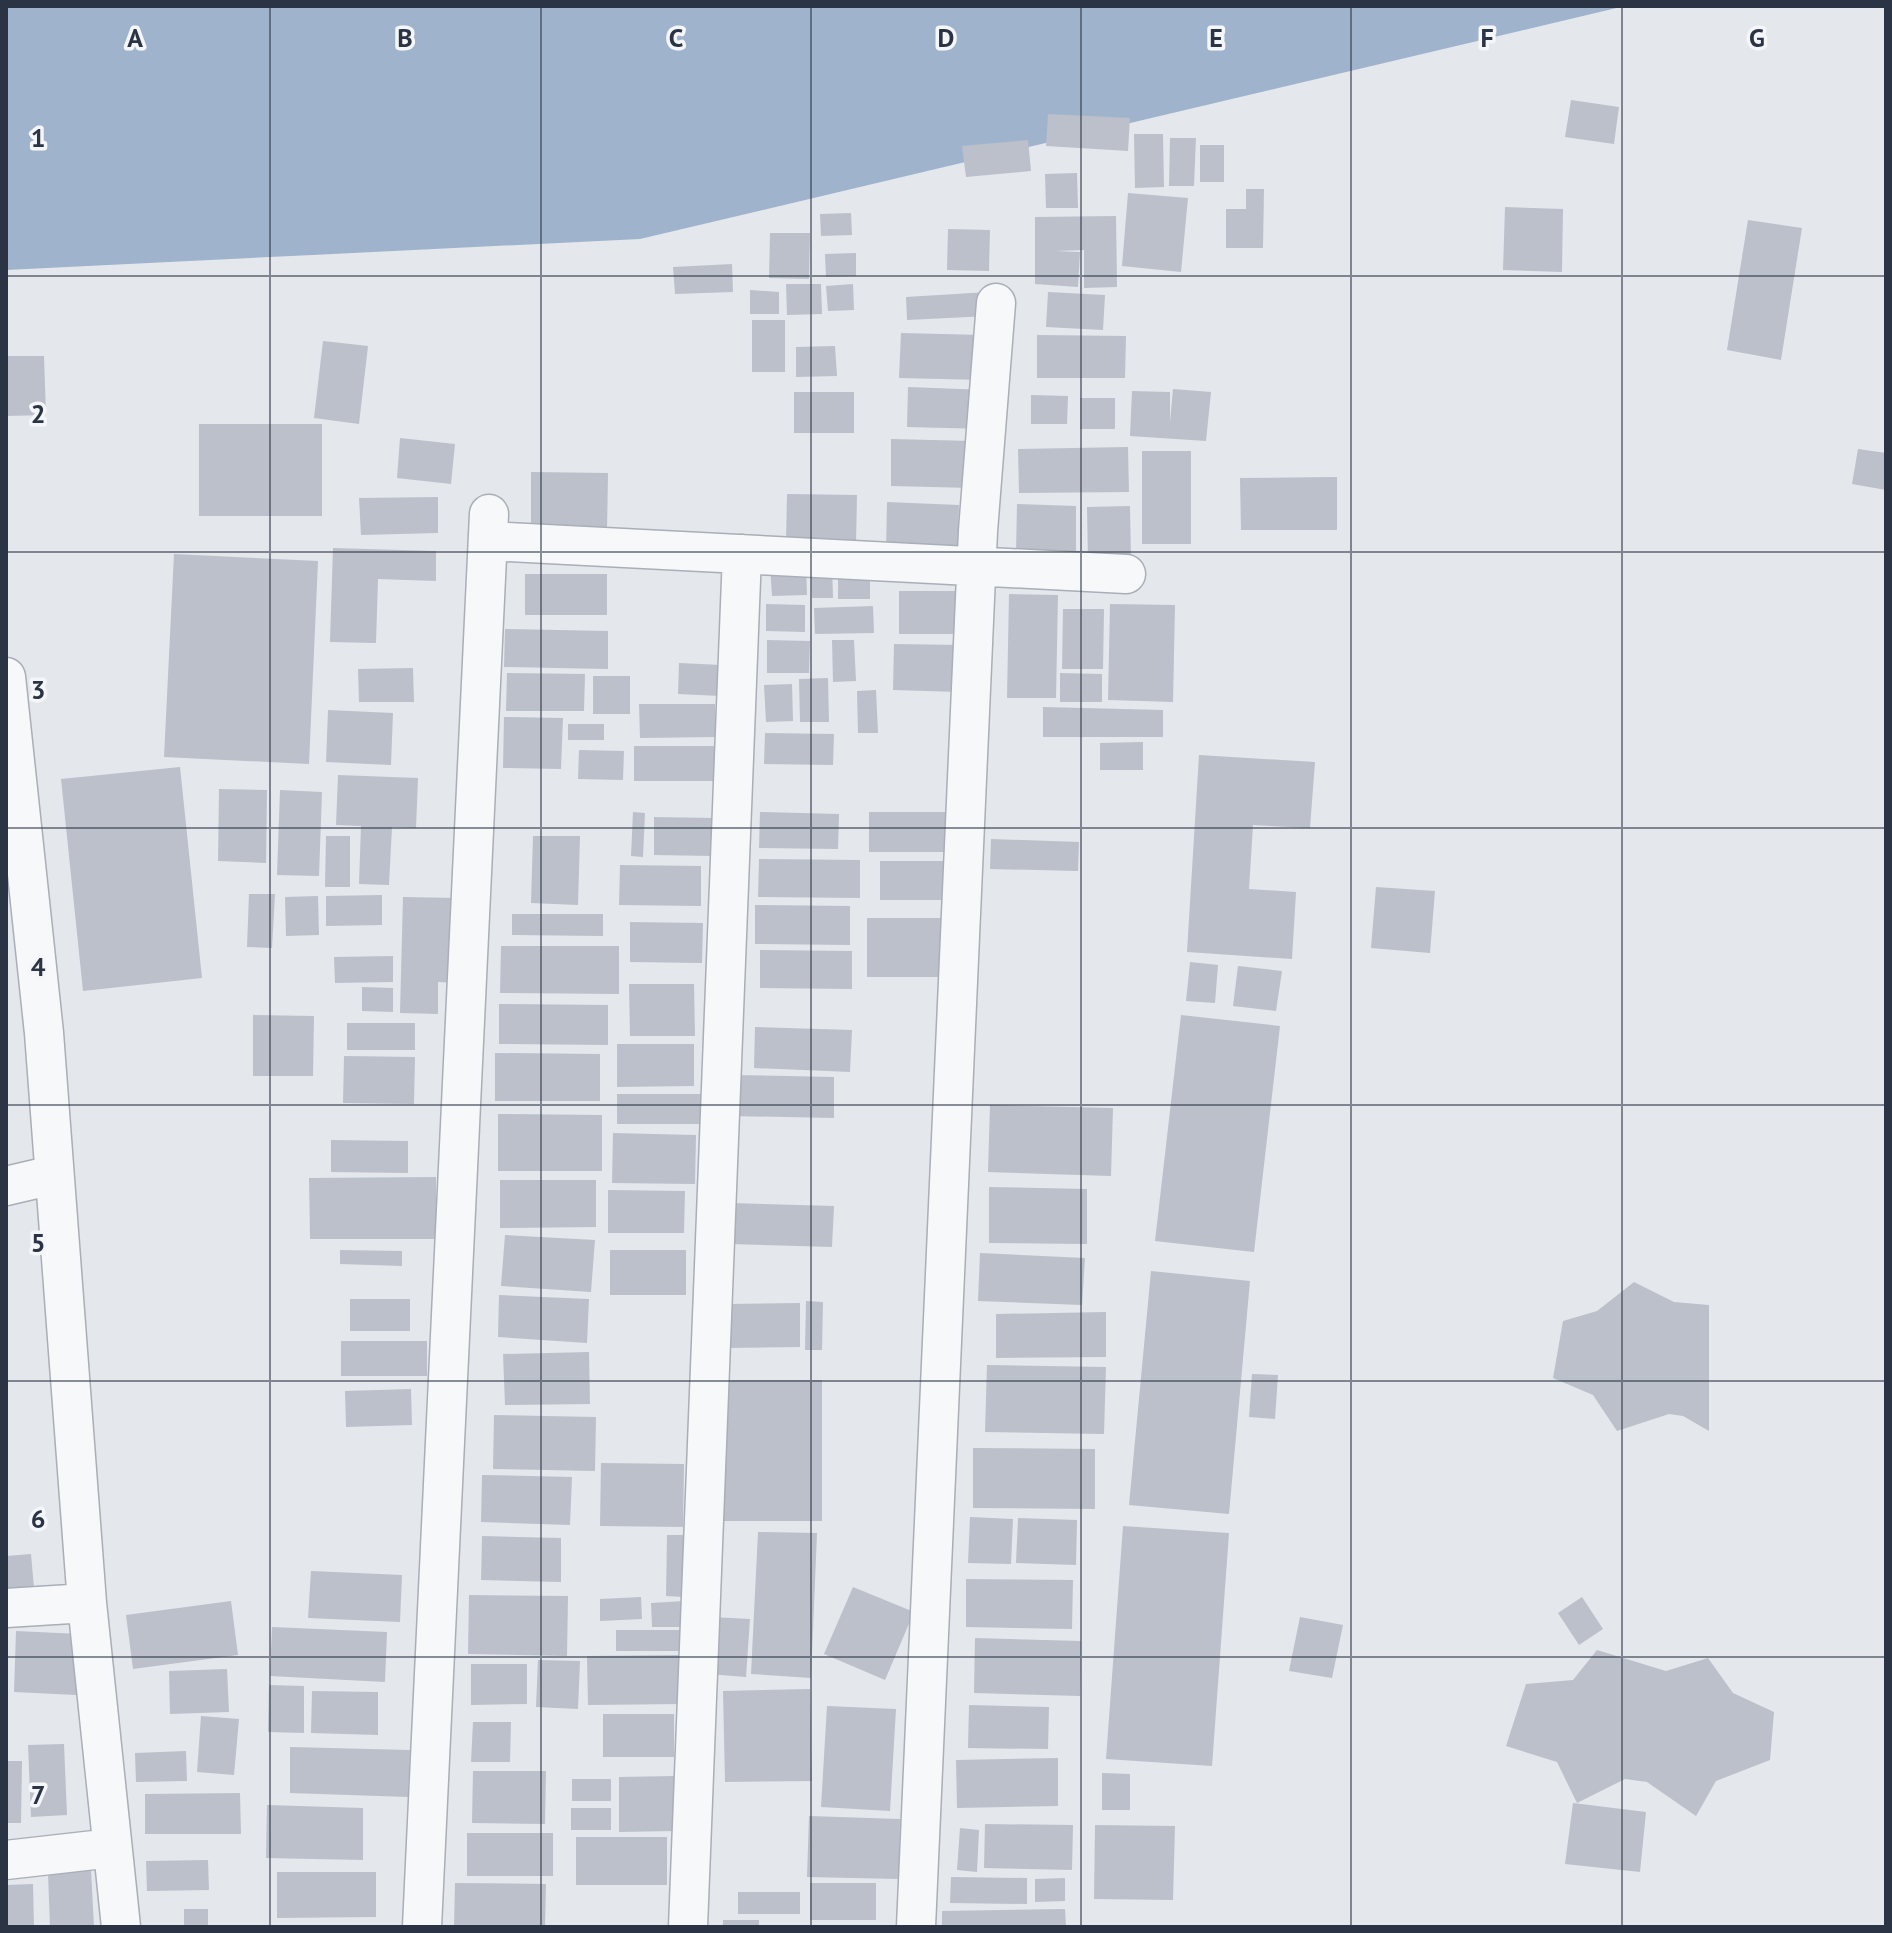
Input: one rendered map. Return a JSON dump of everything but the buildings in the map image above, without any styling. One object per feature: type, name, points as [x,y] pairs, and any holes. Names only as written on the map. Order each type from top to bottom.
[{"type":"street","points":[[916,1927],[977,566],[996,303]]},
{"type":"street","points":[[422,1927],[488,528],[742,554],[1126,574]]},
{"type":"street","points":[[688,1927],[742,554]]},
{"type":"street","points":[[6,677],[44,1033],[87,1603],[121,1927]]},
{"type":"street","points":[[6,1186],[53,1175]]},
{"type":"street","points":[[6,1608],[87,1603]]},
{"type":"street","points":[[6,1860],[112,1848]]},
{"type":"water","points":[[6,6],[1625,6],[640,239],[6,270]]}]
